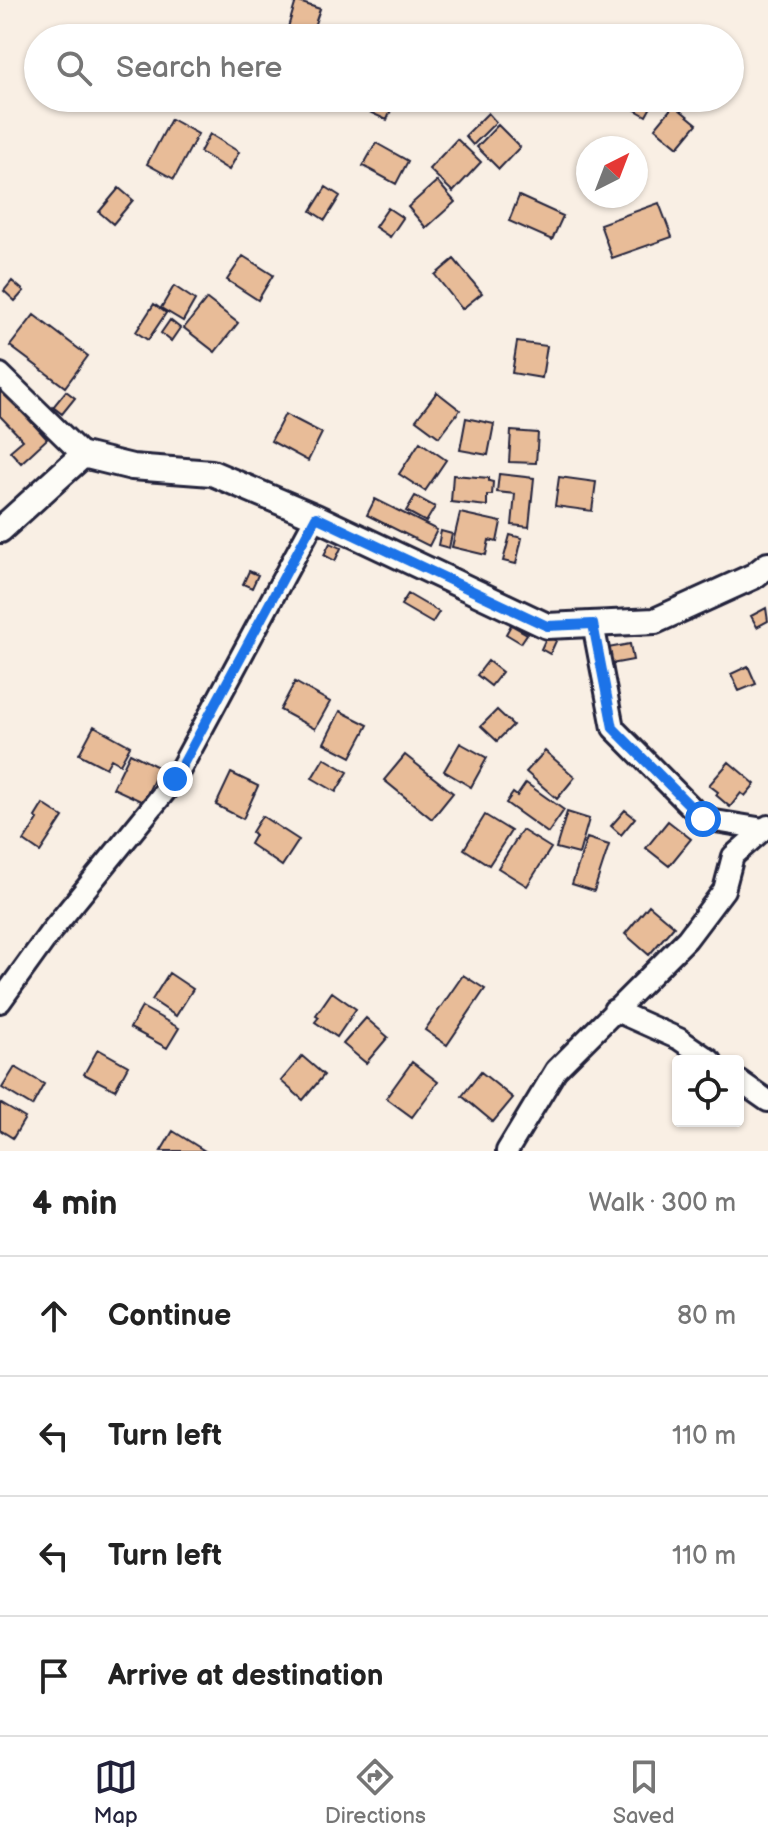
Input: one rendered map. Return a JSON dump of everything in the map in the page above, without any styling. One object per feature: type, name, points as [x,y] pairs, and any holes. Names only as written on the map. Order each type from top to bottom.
[{"type":"street","points":[[0,374],[83,455],[132,467],[212,473],[316,517],[547,626],[655,621],[754,576],[768,565]]},
{"type":"street","points":[[0,530],[83,455]]},
{"type":"street","points":[[0,1002],[49,934],[175,779],[316,517]]},
{"type":"street","points":[[593,624],[613,728],[703,819],[766,828]]},
{"type":"street","points":[[507,1151],[556,1070],[687,939],[724,890],[733,856],[766,828]]},
{"type":"street","points":[[614,1010],[679,1039],[702,1055]]},
{"type":"street","points":[[744,1084],[768,1101]]},
{"type":"building","points":[[296,1],[320,9],[315,24],[289,24]]},
{"type":"building","points":[[369,112],[390,112],[387,120]]},
{"type":"building","points":[[668,112],[682,112],[697,124],[678,147],[655,128]]},
{"type":"building","points":[[488,113],[496,122],[473,145],[465,136]]},
{"type":"building","points":[[171,119],[198,134],[174,179],[147,164]]},
{"type":"building","points":[[498,125],[520,147],[499,169],[477,147]]},
{"type":"building","points":[[210,134],[239,152],[229,170],[200,152]]},
{"type":"building","points":[[457,139],[481,162],[453,192],[429,169]]},
{"type":"building","points":[[376,143],[408,161],[396,184],[363,166]]},
{"type":"building","points":[[437,181],[455,202],[426,228],[408,207]]},
{"type":"building","points":[[326,187],[340,196],[325,220],[311,211]]},
{"type":"building","points":[[119,188],[133,200],[113,224],[99,212]]},
{"type":"building","points":[[519,196],[563,216],[552,240],[509,221]]},
{"type":"building","points":[[659,203],[672,237],[612,258],[600,224]]},
{"type":"building","points":[[388,208],[403,218],[390,237],[375,227]]},
{"type":"building","points":[[243,256],[273,275],[258,300],[227,280]]},
{"type":"building","points":[[454,259],[482,293],[462,309],[435,275]]},
{"type":"building","points":[[12,281],[24,291],[15,301],[4,291]]},
{"type":"building","points":[[174,286],[195,300],[183,321],[161,308]]},
{"type":"building","points":[[207,299],[238,323],[215,352],[184,328]]},
{"type":"building","points":[[154,304],[166,313],[148,340],[136,332]]},
{"type":"building","points":[[34,315],[88,356],[65,387],[10,346]]},
{"type":"building","points":[[170,320],[180,328],[171,341],[161,333]]},
{"type":"building","points":[[517,342],[547,346],[542,378],[512,373]]},
{"type":"building","points":[[0,388],[47,439],[21,463],[10,451],[23,440],[0,416]]},
{"type":"building","points":[[66,391],[75,398],[62,414],[53,407]]},
{"type":"building","points":[[437,392],[460,410],[439,437],[416,420]]},
{"type":"building","points":[[285,414],[322,433],[308,461],[271,441]]},
{"type":"building","points":[[466,418],[494,424],[488,455],[460,450]]},
{"type":"building","points":[[511,431],[538,433],[536,463],[509,462]]},
{"type":"building","points":[[420,442],[446,460],[425,491],[399,474]]},
{"type":"building","points":[[499,474],[534,478],[529,527],[512,525],[515,494],[497,492]]},
{"type":"building","points":[[453,475],[489,478],[493,482],[492,495],[487,495],[487,506],[451,502]]},
{"type":"building","points":[[559,477],[596,482],[592,511],[555,506]]},
{"type":"building","points":[[415,496],[435,507],[426,522],[406,511]]},
{"type":"building","points":[[375,499],[437,530],[429,546],[367,515]]},
{"type":"building","points":[[460,513],[501,522],[497,542],[489,540],[486,555],[452,547]]},
{"type":"building","points":[[441,531],[452,534],[449,548],[438,545]]},
{"type":"building","points":[[510,535],[522,538],[516,564],[503,561]]},
{"type":"building","points":[[330,543],[341,548],[335,561],[324,555]]},
{"type":"building","points":[[249,571],[258,575],[252,588],[243,584]]},
{"type":"building","points":[[408,594],[439,612],[432,623],[401,605]]},
{"type":"building","points":[[766,608],[768,621],[757,627],[751,616]]},
{"type":"building","points":[[511,625],[527,634],[521,643],[506,634]]},
{"type":"building","points":[[547,636],[556,641],[550,654],[541,649]]},
{"type":"building","points":[[630,644],[633,660],[611,664],[608,648]]},
{"type":"building","points":[[488,661],[502,672],[491,686],[477,675]]},
{"type":"building","points":[[748,666],[756,684],[739,691],[731,674]]},
{"type":"building","points":[[295,682],[330,702],[315,729],[280,710]]},
{"type":"building","points":[[497,710],[513,725],[497,741],[481,726]]},
{"type":"building","points":[[340,711],[368,725],[351,757],[324,743]]},
{"type":"building","points":[[94,726],[130,746],[120,764],[111,759],[106,768],[79,754]]},
{"type":"building","points":[[460,743],[487,758],[471,787],[444,771]]},
{"type":"building","points":[[545,751],[575,777],[557,799],[526,772]]},
{"type":"building","points":[[130,753],[160,768],[143,802],[113,788]]},
{"type":"building","points":[[405,755],[453,793],[432,819],[384,780]]},
{"type":"building","points":[[324,758],[348,772],[336,792],[312,778]]},
{"type":"building","points":[[729,762],[755,784],[745,796],[741,793],[730,807],[709,785]]},
{"type":"building","points":[[231,773],[258,786],[243,819],[216,805]]},
{"type":"building","points":[[526,783],[564,810],[548,833],[506,803],[513,793],[517,796]]},
{"type":"building","points":[[43,804],[63,817],[40,852],[24,841],[38,819],[35,817]]},
{"type":"building","points":[[625,810],[635,818],[621,835],[611,826]]},
{"type":"building","points":[[567,812],[589,819],[579,854],[556,848]]},
{"type":"building","points":[[485,815],[511,831],[489,865],[464,849]]},
{"type":"building","points":[[262,816],[299,840],[282,866],[250,844],[255,835],[252,832]]},
{"type":"building","points":[[668,821],[691,839],[669,866],[646,848]]},
{"type":"building","points":[[522,830],[551,848],[527,886],[498,868]]},
{"type":"building","points":[[587,838],[609,845],[594,891],[572,884]]},
{"type":"building","points":[[649,905],[674,926],[649,955],[625,934]]},
{"type":"building","points":[[169,973],[193,989],[176,1016],[152,1000]]},
{"type":"building","points":[[463,975],[485,989],[447,1045],[425,1030]]},
{"type":"building","points":[[332,992],[356,1009],[337,1037],[315,1022],[319,1017],[316,1015]]},
{"type":"building","points":[[142,1007],[179,1028],[167,1048],[130,1028]]},
{"type":"building","points":[[366,1018],[388,1037],[366,1063],[343,1044]]},
{"type":"building","points":[[98,1049],[128,1066],[115,1090],[84,1074]]},
{"type":"building","points":[[302,1056],[324,1075],[303,1100],[281,1081]]},
{"type":"building","points":[[412,1062],[438,1082],[412,1117],[386,1098]]},
{"type":"building","points":[[15,1067],[44,1084],[32,1106],[2,1088]]},
{"type":"building","points":[[481,1072],[513,1098],[493,1122],[462,1096]]},
{"type":"building","points":[[0,1103],[25,1118],[13,1138],[0,1130]]},
{"type":"building","points":[[173,1131],[205,1151],[161,1151]]},
{"type":"route","points":[[175,779],[316,517],[547,626],[593,624],[613,728],[703,819]]}]
